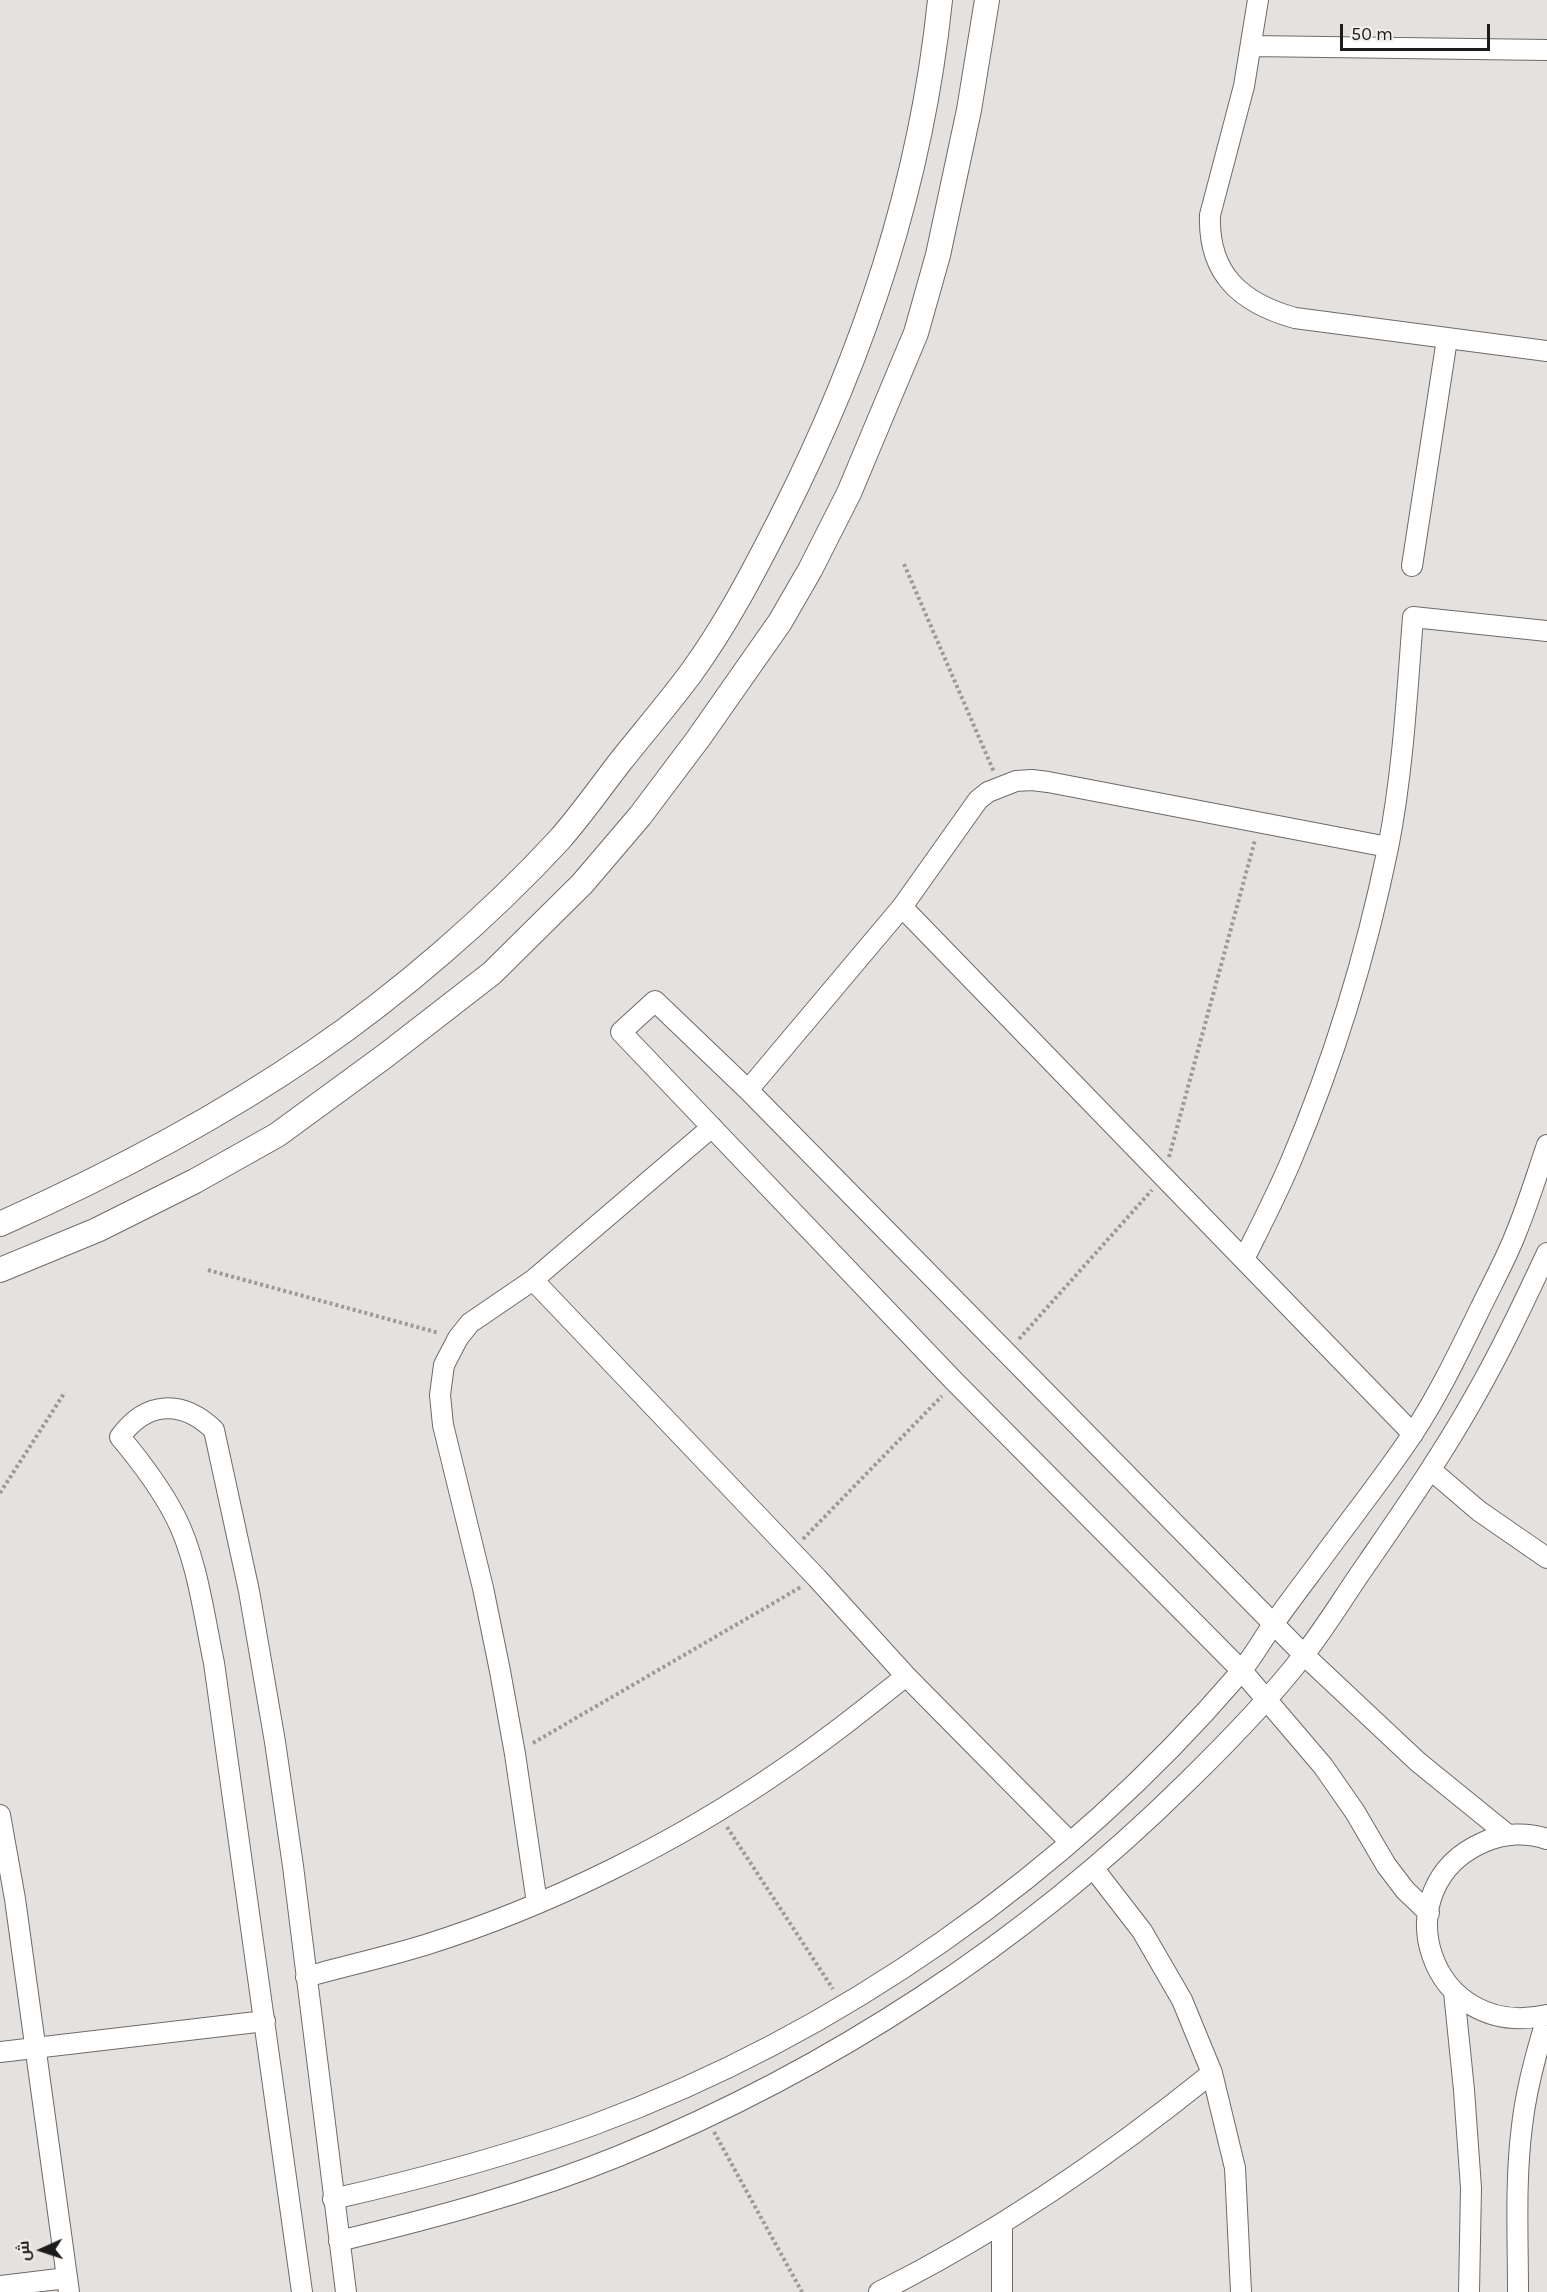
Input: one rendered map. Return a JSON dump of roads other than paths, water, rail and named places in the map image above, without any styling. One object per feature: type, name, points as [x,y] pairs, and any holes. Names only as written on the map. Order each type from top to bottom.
[{"type":"street","points":[[0,1224],[138,1159],[234,1104],[316,1050],[389,995],[460,935],[561,838],[692,672],[729,613],[763,552],[823,433],[849,371],[881,280],[900,214],[927,92],[940,0]]},
{"type":"street","points":[[0,1270],[97,1230],[278,1135],[492,973],[582,884],[662,788],[780,622],[810,570],[849,493],[916,333],[938,255],[964,132],[987,0]]},
{"type":"street","points":[[1258,0],[1252,46],[1232,138],[1210,215],[1211,243],[1221,269],[1238,291],[1249,300],[1280,314],[1317,322],[1547,351]]},
{"type":"street","points":[[1252,46],[1547,50]]},
{"type":"street","points":[[1412,566],[1447,339]]},
{"type":"street","points":[[1244,1259],[1291,1162],[1330,1061],[1362,958],[1388,846],[1404,736],[1413,617],[1547,631]]},
{"type":"street","points":[[748,1090],[902,907],[969,810],[988,792],[1000,786],[1016,781],[1032,780],[1388,846]]},
{"type":"street","points":[[902,907],[1413,1434]]},
{"type":"street","points":[[1429,1913],[1405,1890],[1386,1865],[1334,1781],[1242,1671],[956,1382],[621,1032],[655,1000],[748,1090],[1304,1655],[1418,1762],[1508,1835]]},
{"type":"street","points":[[537,1903],[515,1754],[483,1588],[444,1425],[440,1395],[444,1365],[458,1338],[470,1323],[533,1280],[712,1127]]},
{"type":"street","points":[[333,2199],[420,2179],[476,2163],[595,2124],[680,2089],[763,2049],[843,2005],[922,1955],[979,1914],[1070,1842],[1155,1764],[1242,1671],[1273,1624],[1413,1434],[1456,1358],[1515,1234],[1547,1145]]},
{"type":"street","points":[[339,2241],[431,2218],[525,2190],[616,2157],[706,2118],[789,2077],[888,2019],[947,1981],[1022,1927],[1094,1869],[1211,1759],[1304,1655],[1431,1470],[1476,1396],[1547,1253]]},
{"type":"street","points":[[533,1280],[818,1578],[906,1676],[1070,1842]]},
{"type":"street","points":[[302,2292],[214,1663],[195,1572],[176,1518],[147,1469],[120,1437],[129,1425],[142,1415],[157,1409],[172,1408],[188,1411],[202,1418],[214,1430],[249,1591],[293,1866],[346,2292]]},
{"type":"street","points":[[1431,1470],[1479,1511],[1547,1558]]},
{"type":"street","points":[[306,1977],[425,1944],[537,1903],[628,1861],[717,1812],[791,1764],[846,1725],[906,1676]]},
{"type":"street","points":[[0,1815],[15,1899],[68,2285],[0,2286]]},
{"type":"street","points":[[1518,2292],[1519,2164],[1522,2126],[1532,2070],[1547,2017],[1515,2019],[1498,2017],[1474,2007],[1454,1992],[1443,1979],[1432,1956],[1427,1930],[1432,1897],[1439,1881],[1461,1855],[1491,1839],[1508,1835],[1525,1834],[1547,1839]]},
{"type":"street","points":[[1094,1869],[1142,1931],[1182,2000],[1212,2073],[1235,2168],[1241,2292]]},
{"type":"street","points":[[1454,1992],[1471,2188],[1469,2292]]},
{"type":"street","points":[[0,2052],[265,2021]]},
{"type":"street","points":[[879,2292],[1002,2224],[1073,2178],[1134,2135],[1212,2073]]},
{"type":"street","points":[[1002,2224],[1002,2292]]}]
